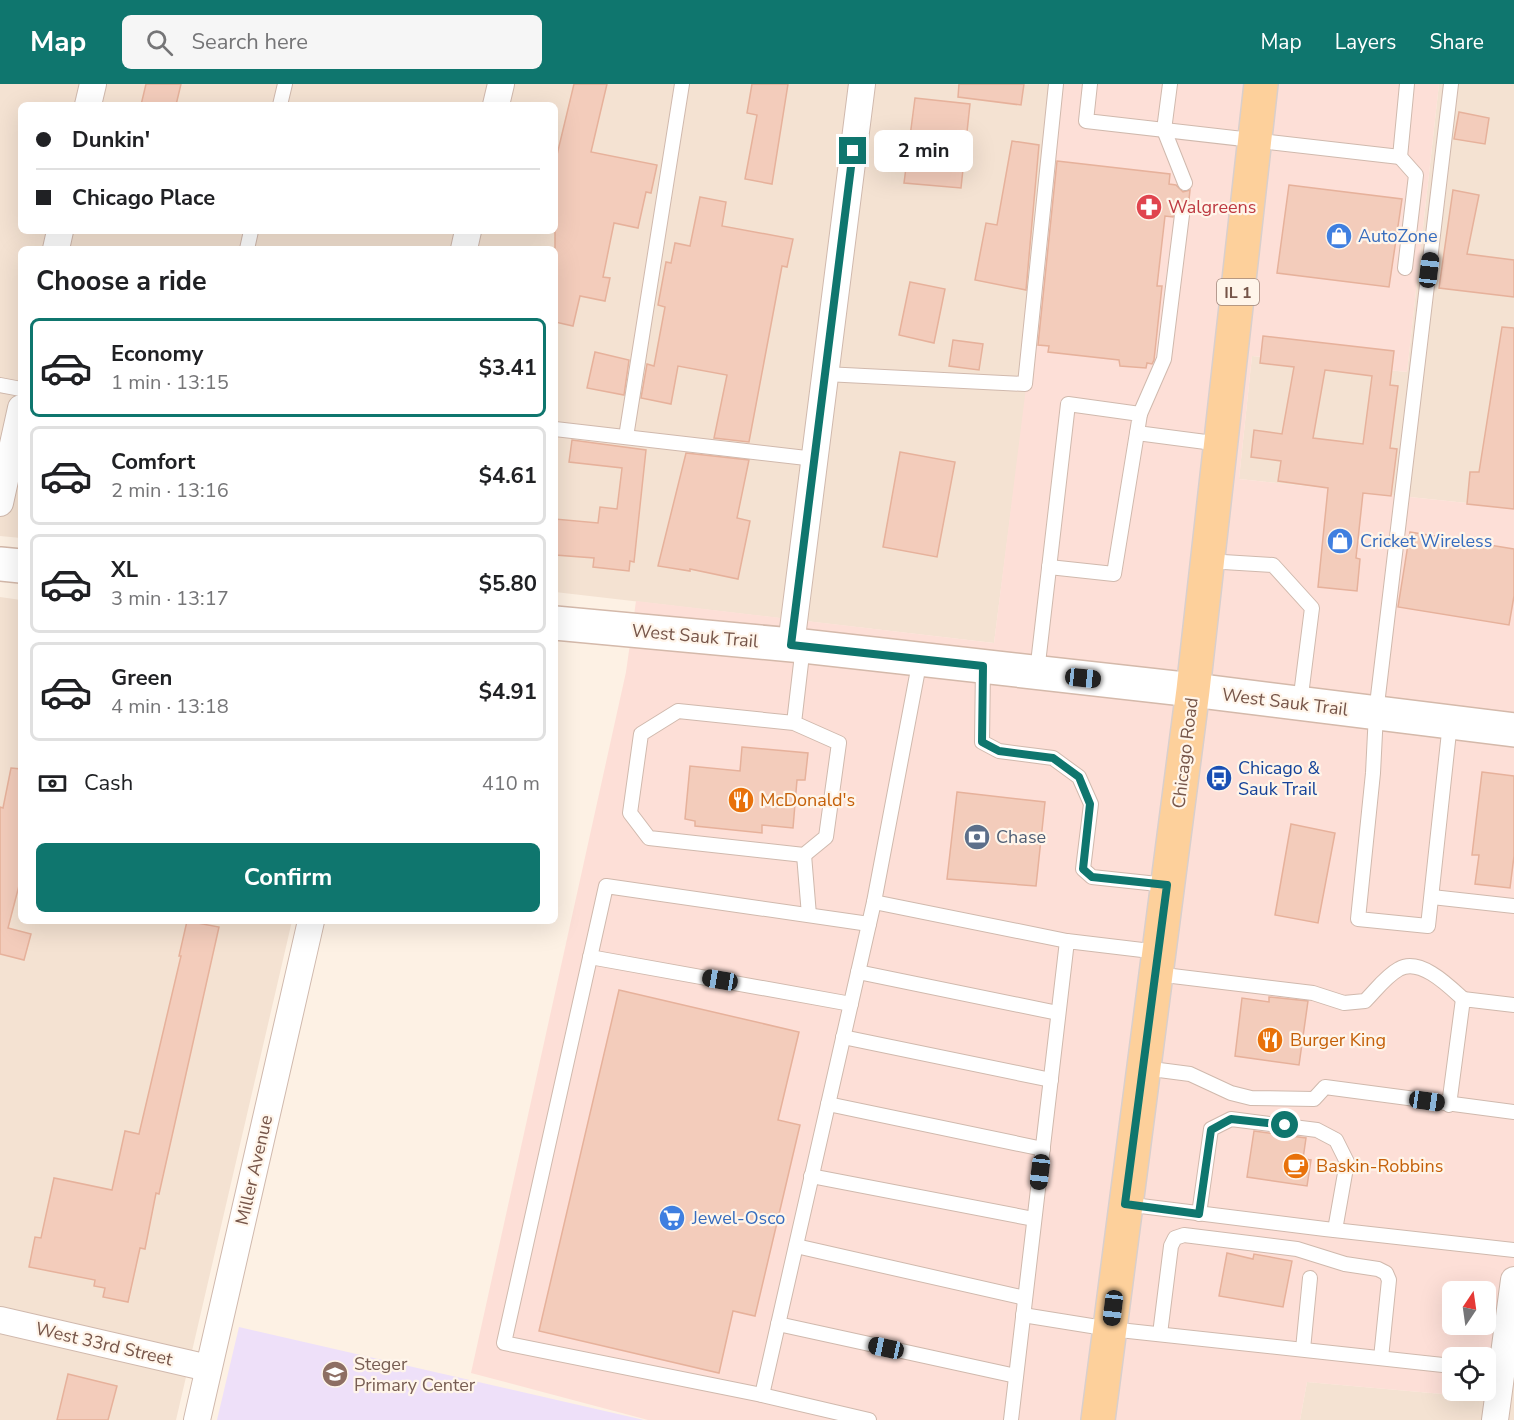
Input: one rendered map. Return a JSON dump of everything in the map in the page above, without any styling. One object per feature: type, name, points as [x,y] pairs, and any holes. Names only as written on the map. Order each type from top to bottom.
[{"type":"main road","name":"Chicago Road","points":[[1098,1420],[1193,690],[1261,84]]},
{"type":"main road","points":[[0,564],[18,566]]},
{"type":"main road","name":"West Sauk Trail","points":[[558,623],[797,645],[1193,690],[1514,730]]},
{"type":"street","points":[[89,102],[93,84]]},
{"type":"street","points":[[497,102],[501,84]]},
{"type":"street","points":[[797,645],[814,459],[861,84]]},
{"type":"street","points":[[0,503],[18,422]]},
{"type":"street","name":"Miller Avenue","points":[[197,1420],[310,924]]},
{"type":"street","points":[[1496,1357],[1514,1281]]},
{"type":"street","name":"West 33rd Street","points":[[0,1320],[208,1368]]},
{"type":"street","points":[[1494,1401],[1495,1420]]},
{"type":"lane","points":[[281,102],[285,84]]},
{"type":"lane","points":[[626,437],[682,84]]},
{"type":"lane","points":[[825,374],[1025,384],[1056,84]]},
{"type":"lane","points":[[1090,84],[1086,121],[1400,157],[1416,175],[1405,268]]},
{"type":"lane","points":[[1170,84],[1164,130],[1185,183]]},
{"type":"lane","points":[[1400,157],[1407,84]]},
{"type":"lane","points":[[1450,723],[1428,926],[1358,919],[1373,774],[1376,713],[1451,84]]},
{"type":"lane","points":[[1049,567],[1114,574],[1140,414],[1164,359],[1182,215]]},
{"type":"lane","points":[[0,385],[18,388]]},
{"type":"lane","points":[[1037,672],[1068,404],[1140,414]]},
{"type":"lane","points":[[558,429],[814,459]]},
{"type":"lane","points":[[1137,433],[1221,444]]},
{"type":"lane","points":[[1208,561],[1273,565],[1312,608],[1300,704]]},
{"type":"lane","points":[[794,723],[797,645]]},
{"type":"lane","points":[[762,1395],[874,902],[920,659]]},
{"type":"lane","points":[[983,666],[982,742],[999,751],[1053,758],[1079,777],[1090,804],[1083,869],[1092,877],[1167,885]]},
{"type":"lane","points":[[678,711],[794,723],[839,743],[826,837],[804,855],[649,838],[630,813],[641,734],[678,711]]},
{"type":"lane","points":[[804,855],[809,915]]},
{"type":"lane","points":[[868,1420],[762,1395],[504,1343],[606,886],[869,924]]},
{"type":"lane","points":[[1431,897],[1514,906]]},
{"type":"lane","points":[[874,902],[1067,941],[1157,963],[1313,993],[1344,1003],[1365,1001],[1396,971],[1402,967],[1414,967],[1428,971],[1463,999],[1514,1005]]},
{"type":"lane","points":[[1011,1420],[1067,941]]},
{"type":"lane","points":[[590,957],[850,1004]]},
{"type":"lane","points":[[858,972],[1059,1013]]},
{"type":"lane","points":[[1449,1104],[1463,999]]},
{"type":"lane","points":[[843,1036],[1051,1080]]},
{"type":"lane","points":[[1143,1068],[1190,1074],[1231,1093],[1251,1098],[1314,1099],[1325,1088],[1514,1112]]},
{"type":"lane","points":[[828,1104],[1042,1149]]},
{"type":"lane","points":[[1199,1214],[1211,1130],[1231,1119],[1317,1130],[1336,1140],[1347,1162],[1335,1230]]},
{"type":"lane","points":[[811,1176],[1034,1220]]},
{"type":"lane","points":[[1125,1204],[1514,1250]]},
{"type":"lane","points":[[1160,1334],[1171,1246],[1175,1238],[1184,1235],[1297,1249],[1345,1264],[1378,1269],[1386,1273],[1389,1280],[1381,1358]]},
{"type":"lane","points":[[795,1246],[1025,1298]]},
{"type":"lane","points":[[1303,1349],[1310,1278]]},
{"type":"lane","points":[[1023,1315],[1110,1329],[1442,1365]]},
{"type":"lane","points":[[778,1324],[1016,1376]]},
{"type":"shaded area","points":[[0,84],[1066,84],[994,643],[558,592],[558,246],[18,246],[18,538],[0,536]]},
{"type":"shaded area","points":[[1064,84],[1439,84],[1407,372],[1252,356],[1239,479],[1514,508],[1514,1370],[1510,1400],[1496,1399],[1496,1347],[1442,1347],[1442,1394],[1307,1382],[1300,1420],[648,1420],[471,1373],[626,672],[636,601],[994,643]]},
{"type":"shaded area","points":[[1439,84],[1514,84],[1514,508],[1239,479],[1252,356],[1407,372]]},
{"type":"shaded area","points":[[0,597],[18,600],[18,924],[291,924],[176,1420],[0,1420]]},
{"type":"shaded area","name":"Steger Primary Center","points":[[239,1327],[644,1420],[217,1420]]},
{"type":"shaded area","points":[[1514,1370],[1514,1420],[1300,1420],[1307,1382],[1442,1394],[1442,1401],[1510,1400]]},
{"type":"building","points":[[146,84],[181,84],[177,102],[142,102]]},
{"type":"building","points":[[574,84],[607,84],[591,152],[657,165],[651,193],[646,192],[638,228],[614,223],[603,277],[610,278],[605,301],[580,296],[573,326],[558,323],[558,246],[555,246],[555,234],[558,234],[558,151]]},
{"type":"building","points":[[752,84],[788,84],[772,184],[745,179],[757,115],[747,113]]},
{"type":"building","points":[[959,84],[1024,84],[1021,105],[958,97]]},
{"type":"building","points":[[915,98],[970,104],[961,188],[904,183]]},
{"type":"building","points":[[1459,112],[1489,118],[1485,144],[1454,139]]},
{"type":"building","points":[[1012,141],[1039,145],[1026,290],[975,280],[986,223],[997,225]]},
{"type":"building","name":"Walgreens","points":[[1057,161],[1170,174],[1169,184],[1176,185],[1183,192],[1190,190],[1188,209],[1179,207],[1175,210],[1173,217],[1165,216],[1157,286],[1162,286],[1154,360],[1152,364],[1147,363],[1146,368],[1120,366],[1119,360],[1048,352],[1049,346],[1038,345]]},
{"type":"building","name":"AutoZone","points":[[1289,185],[1402,199],[1389,287],[1277,273]]},
{"type":"building","points":[[1453,190],[1479,195],[1467,254],[1514,260],[1514,297],[1439,288]]},
{"type":"building","points":[[700,197],[726,202],[722,226],[793,239],[787,267],[782,266],[749,442],[714,438],[727,375],[678,366],[671,404],[641,398],[647,364],[654,366],[665,307],[658,305],[666,262],[671,263],[675,243],[690,246]]},
{"type":"building","points":[[910,282],[945,289],[934,343],[899,335]]},
{"type":"building","points":[[1502,327],[1514,328],[1514,509],[1467,504],[1470,472],[1479,472]]},
{"type":"building","points":[[1263,336],[1394,351],[1390,385],[1398,386],[1390,448],[1397,449],[1391,496],[1363,493],[1356,558],[1360,559],[1357,591],[1318,587],[1328,488],[1278,481],[1281,461],[1251,457],[1254,430],[1282,434],[1294,367],[1260,363]],"holes":[[[1325,370],[1372,376],[1363,444],[1313,438]]]},
{"type":"building","points":[[953,340],[983,344],[979,370],[949,366]]},
{"type":"building","points":[[595,352],[629,360],[624,395],[587,388]]},
{"type":"building","points":[[572,440],[646,450],[634,562],[630,561],[629,571],[593,567],[594,558],[558,555],[558,519],[598,523],[600,507],[617,509],[622,468],[569,462]]},
{"type":"building","points":[[900,452],[955,462],[937,557],[883,547]]},
{"type":"building","points":[[686,453],[749,460],[737,518],[750,521],[738,579],[690,569],[690,571],[658,566]]},
{"type":"building","points":[[1410,532],[1514,549],[1514,596],[1509,625],[1398,607]]},
{"type":"building","name":"McDonald's","points":[[742,747],[808,753],[805,780],[797,780],[793,828],[762,825],[762,833],[695,826],[695,821],[685,819],[690,766],[740,771]]},
{"type":"building","points":[[11,768],[18,769],[18,890],[8,928],[31,934],[24,960],[0,954],[0,807],[3,808]]},
{"type":"building","points":[[1482,772],[1514,776],[1514,856],[1510,888],[1475,884],[1479,855],[1472,855]]},
{"type":"building","points":[[957,792],[1045,802],[1036,886],[947,879]]},
{"type":"building","points":[[1291,824],[1335,833],[1318,923],[1275,915]]},
{"type":"building","points":[[186,924],[219,927],[159,1194],[156,1193],[145,1249],[140,1248],[128,1302],[103,1297],[105,1288],[94,1286],[95,1280],[29,1267],[35,1237],[41,1238],[54,1178],[112,1190],[125,1131],[139,1134],[181,956],[179,956]]},
{"type":"building","name":"Jewel-Osco","points":[[619,990],[799,1032],[778,1120],[800,1125],[755,1316],[733,1311],[719,1373],[539,1331]]},
{"type":"building","name":"Burger King","points":[[1269,997],[1308,1001],[1299,1065],[1235,1056],[1242,998],[1269,1002]]},
{"type":"building","points":[[1254,1131],[1306,1138],[1303,1159],[1311,1160],[1307,1186],[1247,1177]]},
{"type":"building","points":[[1227,1253],[1253,1259],[1254,1254],[1292,1261],[1283,1307],[1219,1296]]},
{"type":"building","points":[[68,1374],[117,1386],[108,1420],[57,1420]]},
{"type":"place","name":"Walgreens","points":[[1149,207]]},
{"type":"place","name":"AutoZone","points":[[1339,236]]},
{"type":"place","name":"Cricket Wireless","points":[[1340,541]]},
{"type":"place","name":"Chicago & Sauk Trail","points":[[1219,778]]},
{"type":"place","name":"McDonald's","points":[[741,800]]},
{"type":"place","name":"Chase","points":[[977,837]]},
{"type":"place","name":"Burger King","points":[[1270,1040]]},
{"type":"place","name":"Baskin-Robbins","points":[[1296,1166]]},
{"type":"place","name":"Jewel-Osco","points":[[672,1218]]},
{"type":"place","name":"Steger Primary Center","points":[[335,1374]]},
{"type":"route","points":[[853,151],[791,645],[983,666],[982,742],[999,751],[1053,758],[1079,777],[1090,804],[1083,869],[1092,877],[1167,885],[1125,1204],[1199,1214],[1211,1130],[1231,1119],[1285,1125]]}]
